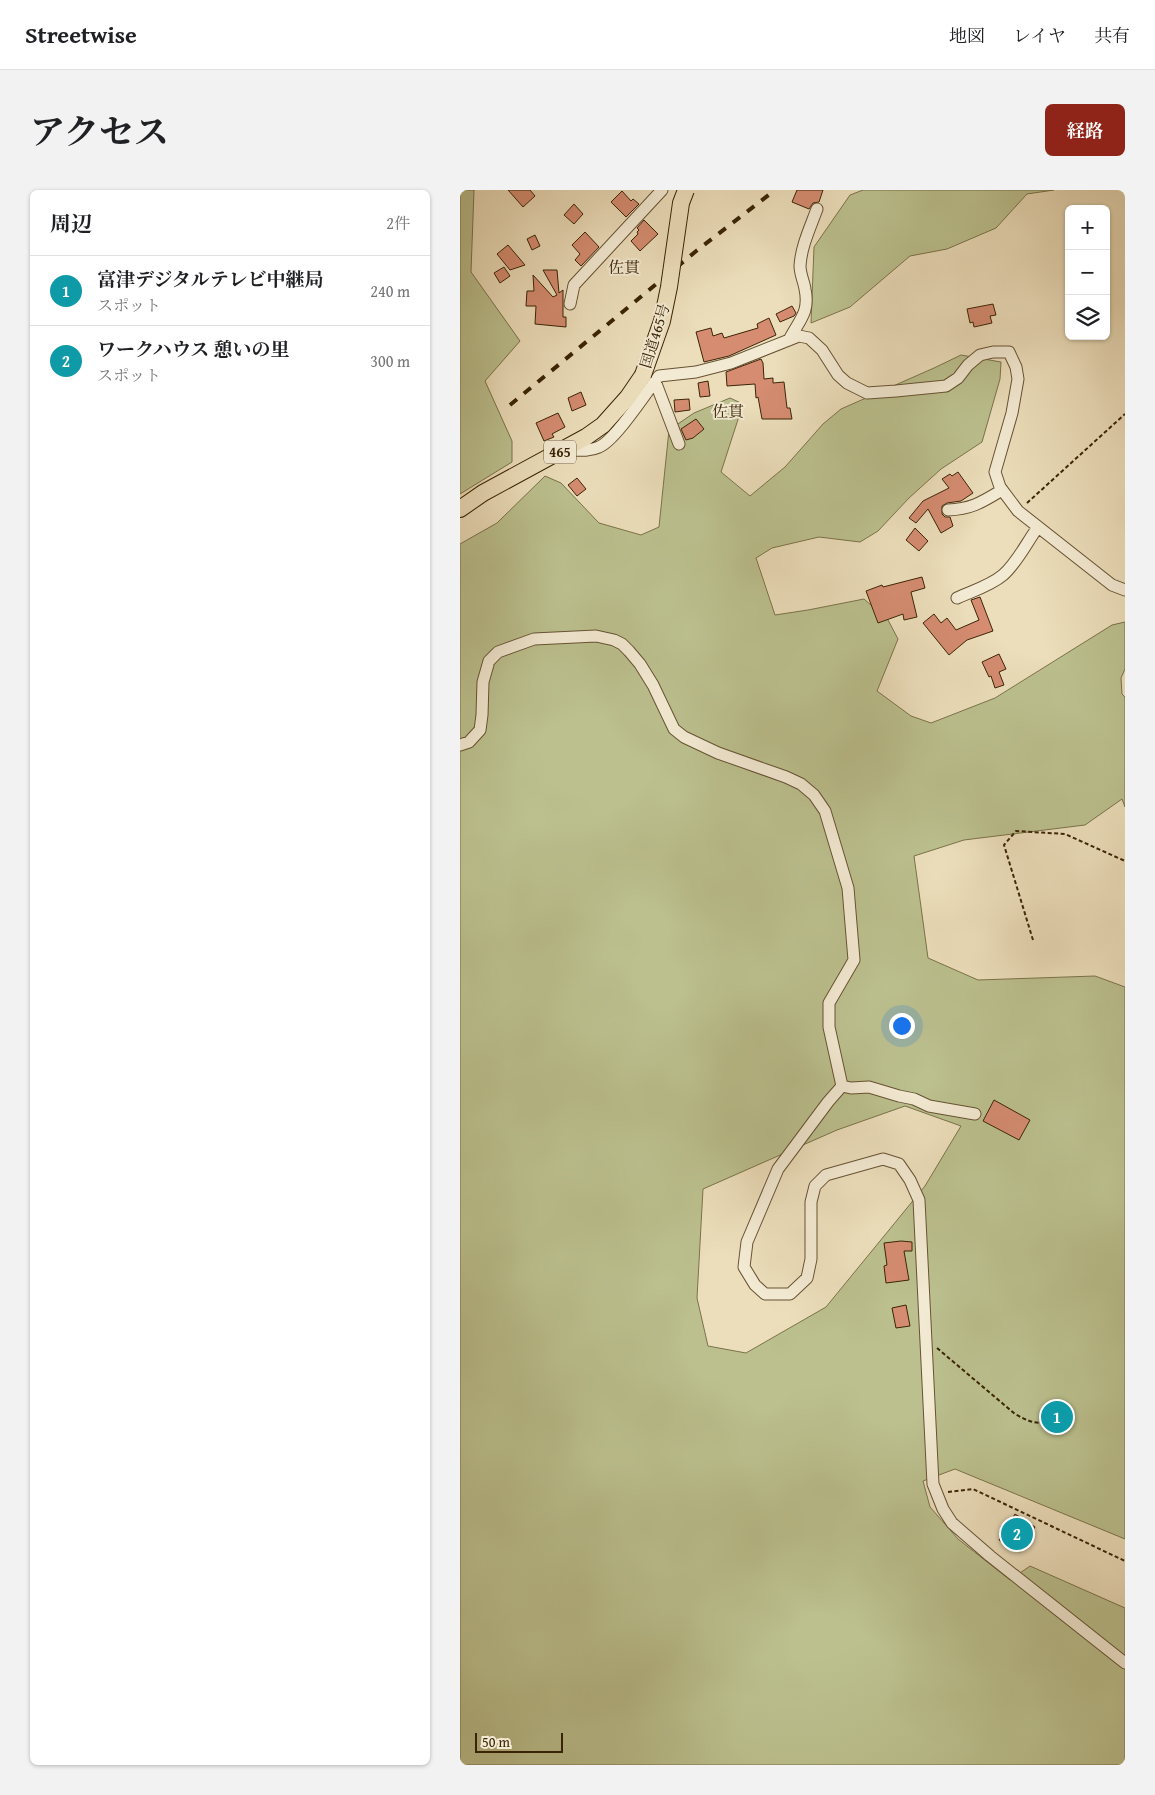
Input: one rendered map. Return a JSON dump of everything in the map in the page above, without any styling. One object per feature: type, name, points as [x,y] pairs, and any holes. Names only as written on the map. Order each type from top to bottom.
[{"type":"highway","name":"国道465号","points":[[460,508],[483,493],[563,450],[603,424],[649,378],[669,287],[681,203],[686,190]]},
{"type":"street","points":[[570,304],[574,285],[662,190]]},
{"type":"street","points":[[789,340],[805,314],[805,289],[800,269],[802,253],[817,210]]},
{"type":"street","points":[[678,444],[649,378],[696,372],[731,363],[799,336],[810,338],[822,350],[838,375],[848,383],[867,393],[896,392],[946,386],[958,378],[968,365],[980,355],[993,352],[1009,352],[1016,367],[1018,379],[1012,413],[995,472],[1002,490],[1018,511],[1112,585],[1125,590]]},
{"type":"street","points":[[948,510],[964,509],[976,505],[1002,490]]},
{"type":"street","points":[[957,598],[987,585],[1010,568],[1038,527]]},
{"type":"street","points":[[460,745],[469,742],[480,730],[483,682],[489,661],[498,652],[534,640],[596,636],[614,640],[622,644],[629,651],[640,664],[653,686],[674,729],[684,737],[718,753],[786,777],[801,784],[814,795],[824,811],[848,888],[854,960],[829,1003],[829,1027],[842,1086]]},
{"type":"street","points":[[842,1086],[851,1088],[869,1087],[914,1099],[929,1106],[975,1114]]},
{"type":"street","points":[[842,1086],[778,1169],[747,1242],[744,1267],[755,1285],[765,1294],[790,1294],[807,1278],[811,1259],[811,1202],[815,1186],[826,1174],[883,1159],[899,1164],[910,1180],[919,1200],[933,1484],[943,1509],[959,1528],[990,1556],[1125,1663]]},
{"type":"path","points":[[1018,511],[1125,414]]},
{"type":"path","points":[[1033,940],[1004,845],[1016,832],[1065,834],[1125,861]]},
{"type":"path","points":[[926,1338],[1015,1414],[1028,1421],[1041,1424],[1048,1422]]},
{"type":"path","points":[[936,1493],[973,1490],[1125,1561]]},
{"type":"green space","points":[[460,190],[474,190],[471,272],[520,341],[485,381],[512,441],[512,462],[460,494]]},
{"type":"green space","points":[[863,190],[1054,190],[1027,194],[996,228],[947,249],[910,256],[850,307],[811,323],[814,247],[850,195]]},
{"type":"green space","points":[[961,355],[1001,362],[1000,379],[982,442],[941,469],[909,498],[878,531],[860,542],[819,537],[772,548],[756,558],[775,615],[864,599],[888,620],[898,639],[877,691],[911,716],[931,723],[995,698],[1112,625],[1125,622],[1125,669],[1121,678],[1122,694],[1125,697],[1125,807],[1122,799],[1085,825],[964,840],[914,856],[928,958],[978,980],[1095,976],[1125,987],[1125,1539],[955,1469],[923,1481],[930,1507],[958,1539],[1010,1580],[1030,1566],[1125,1608],[1125,1765],[460,1765],[460,544],[497,523],[545,476],[561,483],[599,523],[641,535],[659,527],[669,430],[694,413],[730,398],[743,404],[721,472],[750,496],[785,467],[823,424],[841,409]],"holes":[[[905,1106],[961,1126],[925,1186],[826,1307],[746,1353],[708,1346],[697,1298],[703,1189],[837,1130]]]},
{"type":"building","points":[[508,190],[530,190],[535,196],[523,207]]},
{"type":"building","points":[[797,190],[823,190],[819,202],[813,203],[809,209],[792,202]]},
{"type":"building","points":[[622,191],[631,201],[633,199],[639,204],[626,217],[611,202]]},
{"type":"building","points":[[574,204],[583,214],[574,224],[564,215]]},
{"type":"building","points":[[644,220],[658,234],[640,251],[631,241],[638,234],[639,230],[637,228]]},
{"type":"building","points":[[585,232],[599,247],[581,266],[575,260],[580,254],[572,245]]},
{"type":"building","points":[[535,235],[540,246],[532,250],[527,239]]},
{"type":"building","points":[[508,245],[525,265],[510,270],[497,254]]},
{"type":"building","points":[[504,267],[510,276],[500,283],[494,273]]},
{"type":"building","points":[[543,270],[557,270],[559,293],[563,290],[563,317],[566,317],[566,327],[535,324],[536,306],[526,306],[527,291],[534,291],[533,275],[553,297],[557,295]]},
{"type":"building","points":[[993,304],[996,315],[990,316],[992,323],[974,327],[973,322],[970,323],[967,309]]},
{"type":"building","points":[[792,306],[796,313],[794,316],[780,322],[776,314]]},
{"type":"building","points":[[769,318],[776,335],[729,356],[704,362],[696,332],[711,328],[713,336],[722,333],[724,338],[758,328],[757,324]]},
{"type":"building","points":[[761,359],[764,379],[773,378],[773,383],[784,382],[787,408],[790,408],[792,419],[762,419],[758,397],[756,398],[755,384],[727,386],[726,372]]},
{"type":"building","points":[[708,381],[710,396],[700,397],[698,383]]},
{"type":"building","points":[[581,392],[586,405],[572,411],[568,398]]},
{"type":"building","points":[[689,399],[690,410],[675,412],[674,400]]},
{"type":"building","points":[[558,413],[565,427],[552,434],[554,437],[544,441],[536,423]]},
{"type":"building","points":[[696,419],[704,429],[693,438],[686,440],[681,429]]},
{"type":"building","points":[[958,472],[973,493],[961,501],[947,503],[942,506],[942,514],[945,517],[950,517],[953,526],[941,533],[928,509],[916,523],[909,518],[923,501],[949,488],[942,479]]},
{"type":"building","points":[[577,478],[586,489],[577,496],[568,485]]},
{"type":"building","points":[[915,528],[928,541],[919,551],[906,540]]},
{"type":"building","points":[[922,577],[925,588],[911,592],[917,617],[904,620],[903,614],[878,623],[866,591],[882,585],[883,587]]},
{"type":"building","points":[[980,597],[993,631],[967,640],[949,655],[923,623],[934,614],[941,623],[947,618],[956,630],[979,620],[971,600]]},
{"type":"building","points":[[999,654],[1006,669],[999,672],[1004,685],[995,688],[991,676],[989,677],[982,662]]},
{"type":"building","points":[[994,1100],[1030,1120],[1019,1140],[983,1121]]},
{"type":"building","points":[[912,1242],[912,1251],[904,1251],[909,1280],[886,1283],[884,1266],[887,1265],[884,1243]]},
{"type":"building","points":[[906,1305],[910,1326],[896,1328],[892,1308]]},
{"type":"building","points":[[1062,1406],[1065,1425],[1052,1427],[1049,1408]]},
{"type":"building","points":[[1015,1514],[1035,1527],[1020,1552],[999,1540]]},
{"type":"railway","points":[[510,405],[695,252],[775,190]]},
{"type":"place","name":"富津デジタルテレビ中継局","points":[[1057,1417]]},
{"type":"place","name":"ワークハウス 憩いの里","points":[[1017,1534]]},
{"type":"district","name":"佐貫","points":[[624,267]]},
{"type":"district","name":"佐貫","points":[[728,411]]}]
